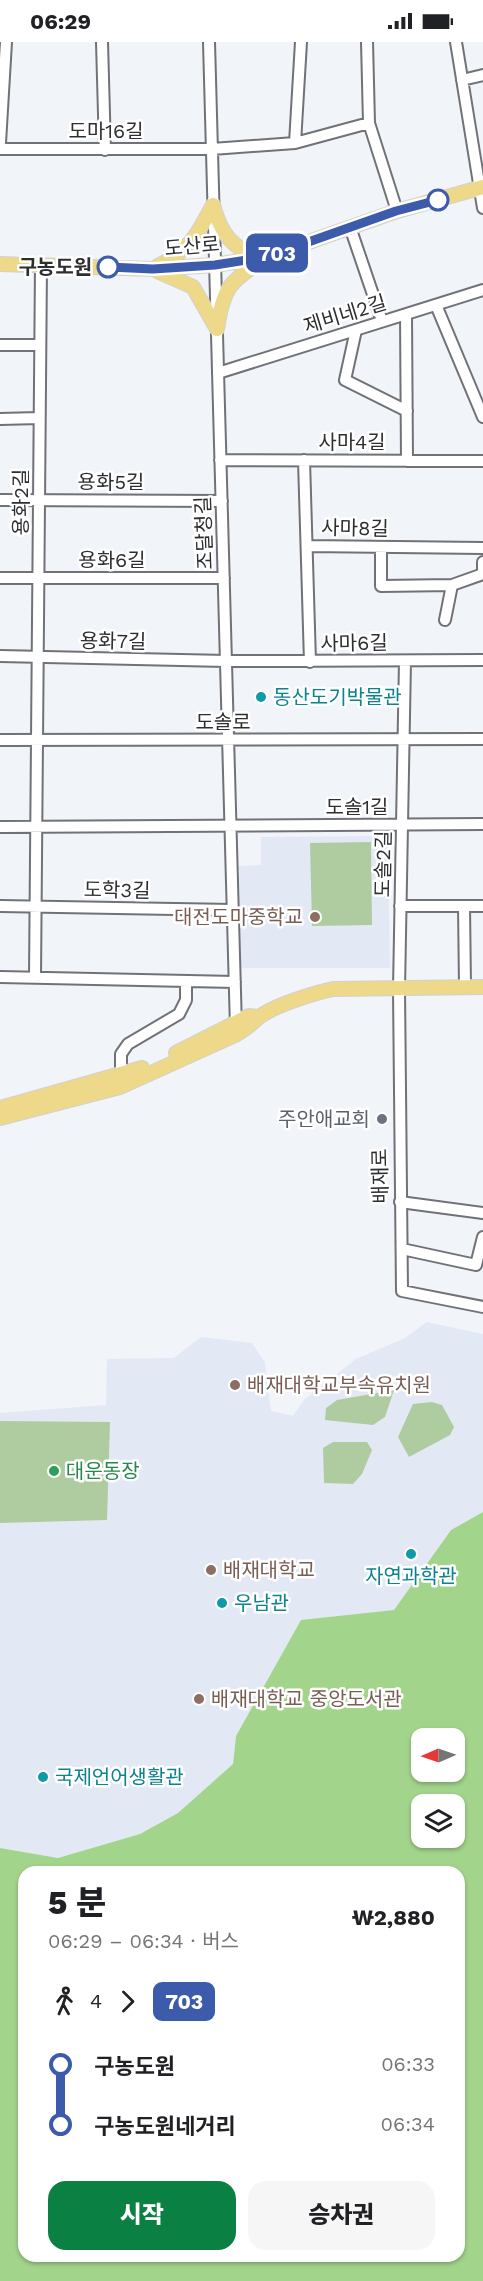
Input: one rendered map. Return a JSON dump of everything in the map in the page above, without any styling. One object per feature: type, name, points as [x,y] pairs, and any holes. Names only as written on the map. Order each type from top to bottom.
[{"type":"main road","name":"도산로","points":[[0,264],[153,269],[215,265],[266,257],[396,211],[481,188]]},
{"type":"main road","points":[[213,205],[218,226],[231,242],[246,254],[266,257]]},
{"type":"main road","points":[[153,269],[179,256],[195,239],[213,205]]},
{"type":"main road","points":[[217,329],[221,301],[227,287],[266,257]]},
{"type":"main road","points":[[153,269],[193,287],[217,329]]},
{"type":"main road","points":[[0,1118],[82,1092],[236,1029],[253,1025],[258,1017],[310,994],[333,989],[483,987]]},
{"type":"main road","points":[[0,1108],[130,1083],[236,1029]]},
{"type":"street","points":[[0,143],[6,42]]},
{"type":"street","points":[[102,42],[105,150]]},
{"type":"street","name":"조달청길","points":[[209,42],[236,1029]]},
{"type":"street","points":[[295,143],[301,42]]},
{"type":"street","points":[[367,42],[369,123],[396,211]]},
{"type":"street","points":[[456,42],[483,208]]},
{"type":"street","points":[[462,80],[483,75]]},
{"type":"street","name":"도마16길","points":[[0,149],[212,148],[295,143],[369,123]]},
{"type":"street","points":[[350,227],[382,321]]},
{"type":"street","name":"용화2길","points":[[35,977],[41,265]]},
{"type":"street","name":"제비네2길","points":[[218,373],[483,290]]},
{"type":"street","points":[[436,305],[483,417]]},
{"type":"street","points":[[406,314],[407,461]]},
{"type":"street","points":[[356,330],[345,380],[407,411]]},
{"type":"street","points":[[0,345],[40,345]]},
{"type":"street","points":[[0,419],[39,418]]},
{"type":"street","name":"사마4길","points":[[220,460],[483,461]]},
{"type":"street","points":[[304,460],[307,546]]},
{"type":"street","name":"용화5길","points":[[0,500],[222,501]]},
{"type":"street","name":"사마8길","points":[[310,662],[307,546],[483,548]]},
{"type":"street","points":[[381,547],[381,586],[452,585],[483,574],[483,562]]},
{"type":"street","name":"용화6길","points":[[0,578],[224,578]]},
{"type":"street","points":[[445,620],[452,585]]},
{"type":"street","name":"용화7길","points":[[0,656],[226,661]]},
{"type":"street","name":"사마6길","points":[[226,661],[483,660]]},
{"type":"street","name":"도솔2길","points":[[399,989],[405,661]]},
{"type":"street","name":"도솔로","points":[[0,740],[483,739]]},
{"type":"street","name":"도솔1길","points":[[0,827],[483,824]]},
{"type":"street","name":"도학3길","points":[[0,906],[233,910]]},
{"type":"street","points":[[400,906],[483,906]]},
{"type":"street","points":[[464,906],[465,987]]},
{"type":"street","points":[[0,977],[235,982]]},
{"type":"street","points":[[121,1076],[121,1054],[128,1044],[179,1014],[186,1000],[186,981]]},
{"type":"street","name":"배재로","points":[[399,989],[402,1291],[483,1307]]},
{"type":"street","points":[[400,1202],[483,1213]]},
{"type":"street","points":[[402,1249],[476,1265],[483,1237]]},
{"type":"shaded area","name":"대전도마중학교","points":[[388,836],[390,968],[241,968],[239,866],[261,865],[261,837]]},
{"type":"shaded area","name":"배재대학교","points":[[427,1322],[483,1334],[483,1512],[451,1530],[394,1610],[301,1621],[236,1736],[233,1764],[178,1813],[140,1834],[58,1858],[0,1848],[0,1413],[106,1405],[107,1359],[174,1358],[201,1337],[252,1343],[265,1363],[271,1411],[293,1416],[304,1400],[356,1359],[405,1338]]},
{"type":"green space","points":[[371,842],[372,925],[312,926],[310,843]]},
{"type":"green space","points":[[394,1390],[385,1417],[373,1425],[325,1420],[326,1408],[337,1400]]},
{"type":"green space","points":[[432,1402],[442,1405],[454,1427],[450,1435],[409,1457],[398,1437],[413,1404]]},
{"type":"green space","name":"대운동장","points":[[0,1421],[110,1422],[107,1520],[0,1523]]},
{"type":"green space","points":[[333,1442],[367,1442],[372,1450],[362,1474],[353,1484],[324,1483],[323,1448]]},
{"type":"green space","points":[[483,1512],[483,2281],[0,2281],[0,1848],[58,1858],[140,1834],[178,1813],[233,1764],[236,1736],[301,1620],[394,1610],[451,1530]]},
{"type":"bus line","name":"703","points":[[108,267],[153,269],[215,265],[266,257],[396,211],[438,200]]},
{"type":"place","name":"구농도원","points":[[108,267]]},
{"type":"place","name":"동산도기박물관","points":[[261,697]]},
{"type":"place","name":"대전도마중학교","points":[[315,917]]},
{"type":"place","name":"주안애교회","points":[[382,1119]]},
{"type":"place","name":"배재대학교부속유치원","points":[[235,1385]]},
{"type":"place","name":"대운동장","points":[[54,1471]]},
{"type":"place","name":"자연과학관","points":[[411,1554]]},
{"type":"place","name":"배재대학교","points":[[211,1570]]},
{"type":"place","name":"우남관","points":[[222,1603]]},
{"type":"place","name":"배재대학교 중앙도서관","points":[[199,1699]]},
{"type":"place","name":"국제언어생활관","points":[[43,1777]]}]
